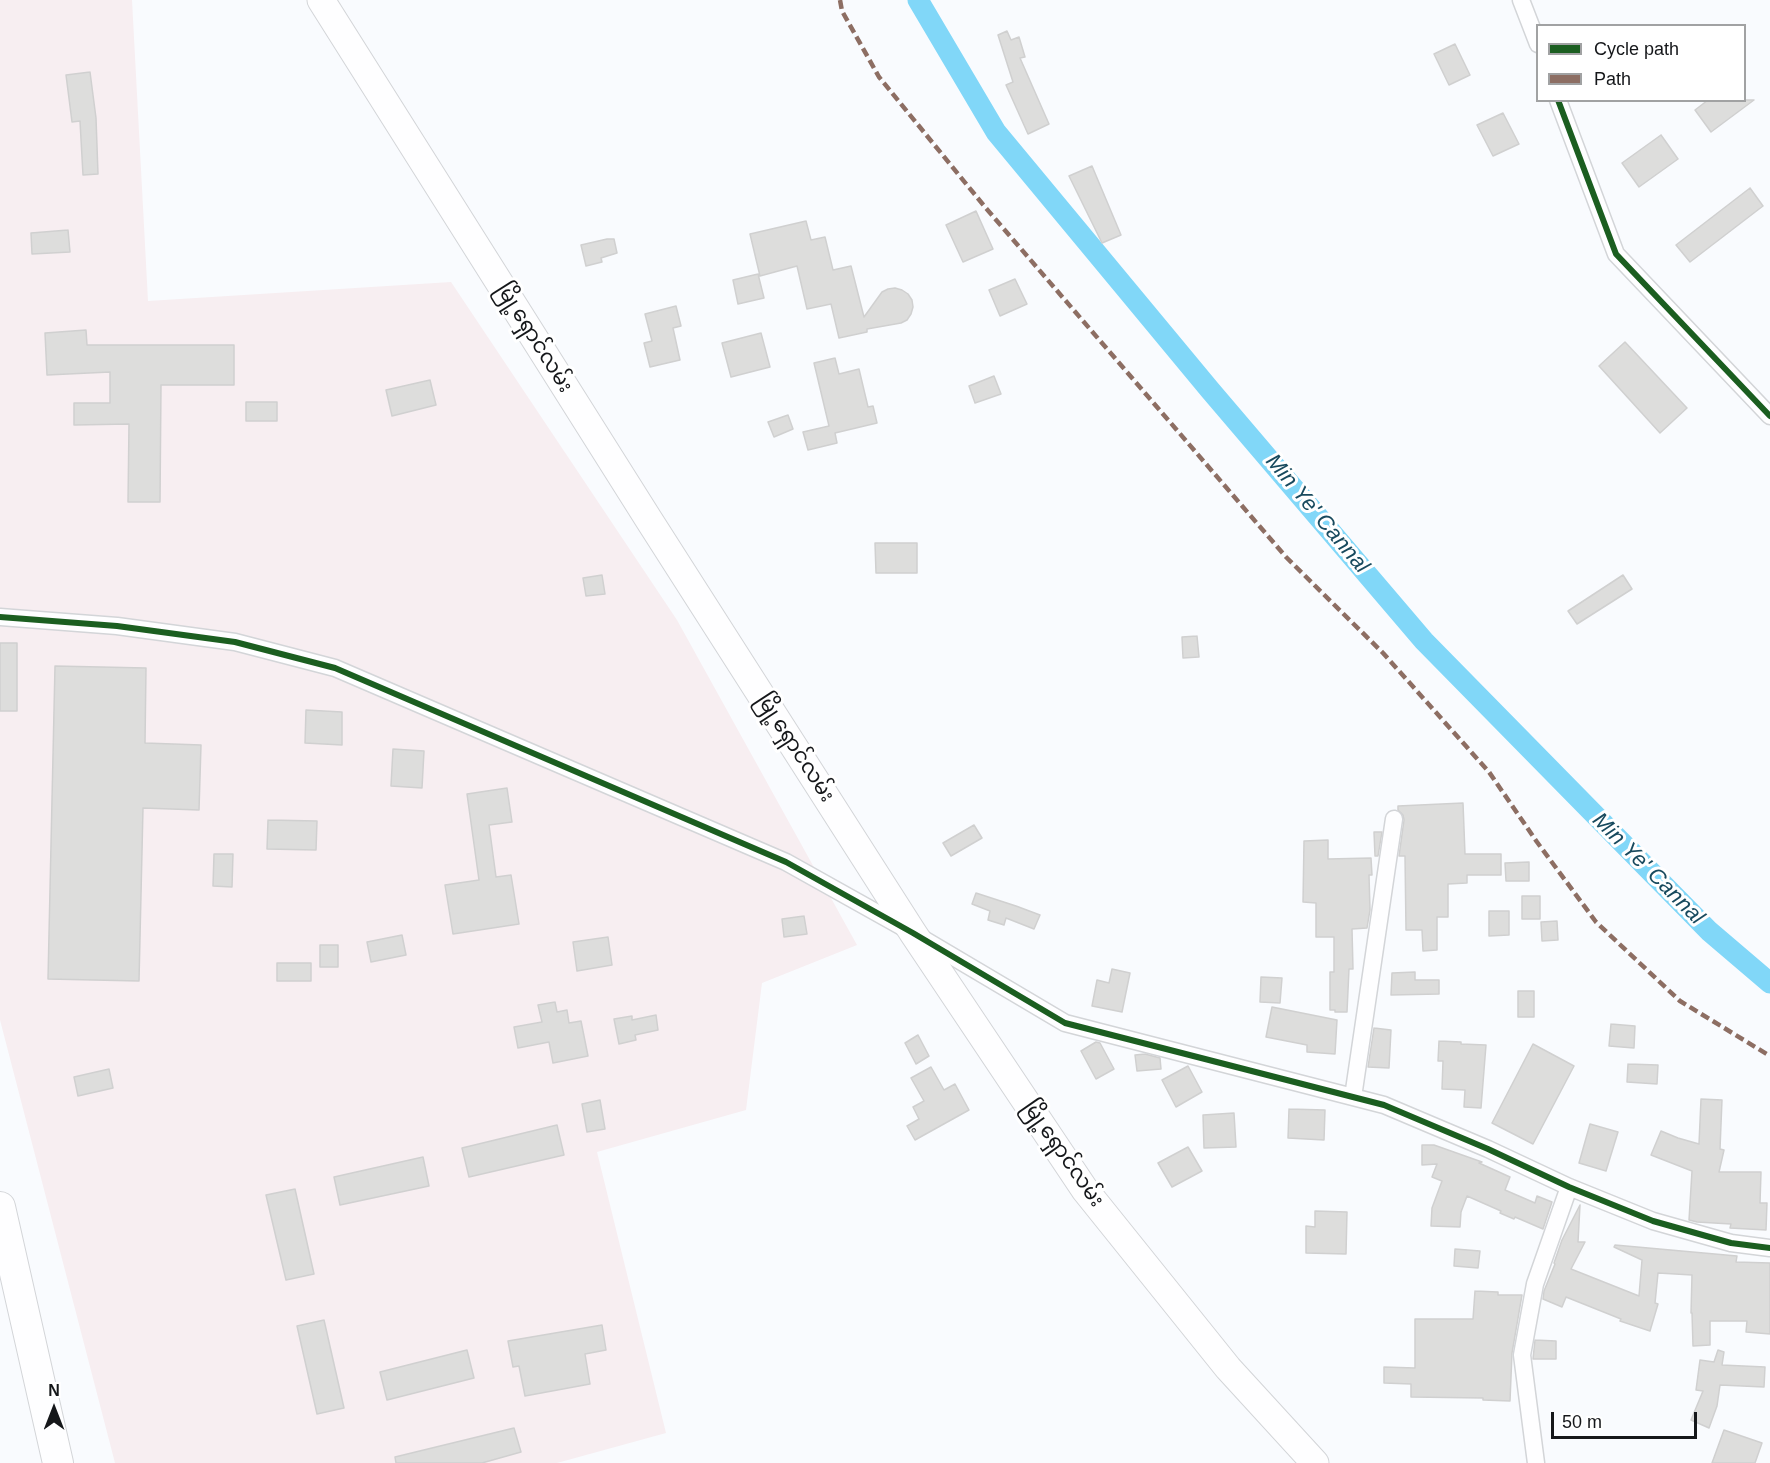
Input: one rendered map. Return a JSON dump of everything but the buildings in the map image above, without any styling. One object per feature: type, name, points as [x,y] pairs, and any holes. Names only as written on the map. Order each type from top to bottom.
[{"type":"highway","points":[[0,1207],[58,1463]]},
{"type":"main road","name":"မြို့ရှောင်လမ်း","points":[[321,0],[636,500],[913,933],[1085,1190],[1228,1368],[1315,1463]]},
{"type":"street","points":[[1521,0],[1536,40]]},
{"type":"street","points":[[1559,102],[1616,254],[1770,416]]},
{"type":"street","points":[[0,617],[117,626],[235,642],[335,668],[786,862],[913,933],[1065,1023],[1384,1105],[1488,1149],[1569,1187],[1653,1221],[1731,1244],[1770,1248]]},
{"type":"street","points":[[1353,1097],[1394,819]]},
{"type":"street","points":[[1536,1463],[1522,1355],[1534,1284],[1569,1187]]},
{"type":"shaded area","points":[[0,0],[132,0],[148,301],[451,282],[677,620],[857,945],[762,983],[746,1110],[597,1152],[666,1433],[557,1463],[115,1463],[0,1020]]},
{"type":"waterway","name":"Min Ye' Cannal","points":[[918,0],[996,132],[1210,390],[1424,641],[1709,931],[1770,983]]},
{"type":"marked path","points":[[840,0],[842,11],[879,77],[985,207],[1286,557],[1383,653],[1489,772],[1596,922],[1680,1001],[1770,1056]]},
{"type":"cycle path","points":[[1559,102],[1616,254],[1770,416]]},
{"type":"cycle path","points":[[0,617],[117,626],[235,642],[335,668],[786,862],[913,933],[1065,1023],[1384,1105],[1488,1149],[1569,1187],[1653,1221],[1731,1243],[1770,1248]]}]
